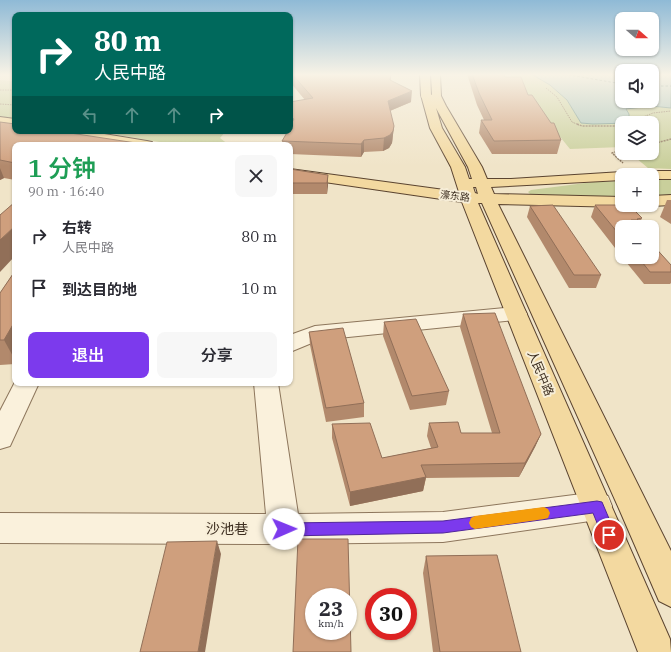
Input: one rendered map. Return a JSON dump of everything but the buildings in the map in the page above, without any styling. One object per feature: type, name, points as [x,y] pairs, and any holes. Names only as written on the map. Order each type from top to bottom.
[{"type":"main road","name":"人民中路","points":[[432,104],[436,128],[458,167],[475,191],[636,511],[671,589]]},
{"type":"main road","name":"人民中路","points":[[439,104],[475,191],[516,314],[657,652]]},
{"type":"main road","points":[[0,121],[12,123]]},
{"type":"main road","points":[[68,134],[106,142]]},
{"type":"main road","points":[[72,134],[126,142]]},
{"type":"main road","name":"濠东路","points":[[293,166],[475,191],[568,180],[615,177]]},
{"type":"main road","name":"濠东路","points":[[293,174],[475,191],[615,201]]},
{"type":"main road","points":[[659,175],[671,175]]},
{"type":"main road","points":[[659,201],[671,200]]},
{"type":"street","points":[[293,343],[315,333],[516,314]]},
{"type":"street","points":[[0,438],[26,386]]},
{"type":"street","points":[[266,386],[284,529]]},
{"type":"street","name":"沙池巷","points":[[0,528],[284,529],[443,527],[597,506]]},
{"type":"path","points":[[561,104],[572,122],[582,126],[615,126]]},
{"type":"path","points":[[646,116],[653,113],[671,111]]},
{"type":"path","points":[[659,142],[671,139]]},
{"type":"path","points":[[619,160],[627,168]]},
{"type":"green space","points":[[0,104],[12,104],[12,118],[0,116]]},
{"type":"green space","points":[[534,104],[570,104],[581,123],[615,124],[615,147],[570,149]]},
{"type":"green space","points":[[659,107],[671,108],[671,169],[648,168],[638,160],[659,160],[659,116],[627,116],[625,109]]},
{"type":"green space","points":[[113,134],[223,134],[220,138],[225,142],[159,142]]},
{"type":"green space","points":[[659,180],[671,180],[671,197],[659,197]]},
{"type":"green space","points":[[615,181],[615,199],[531,195],[528,192],[531,190],[593,182]]},
{"type":"water","points":[[570,104],[615,104],[615,108],[634,108],[626,109],[629,116],[615,116],[615,123],[581,123]]},
{"type":"water","points":[[659,104],[671,104],[671,108],[659,107]]},
{"type":"slow traffic","points":[[475,523],[544,513]]},
{"type":"route","points":[[284,529],[443,527],[597,506],[609,535]]}]
